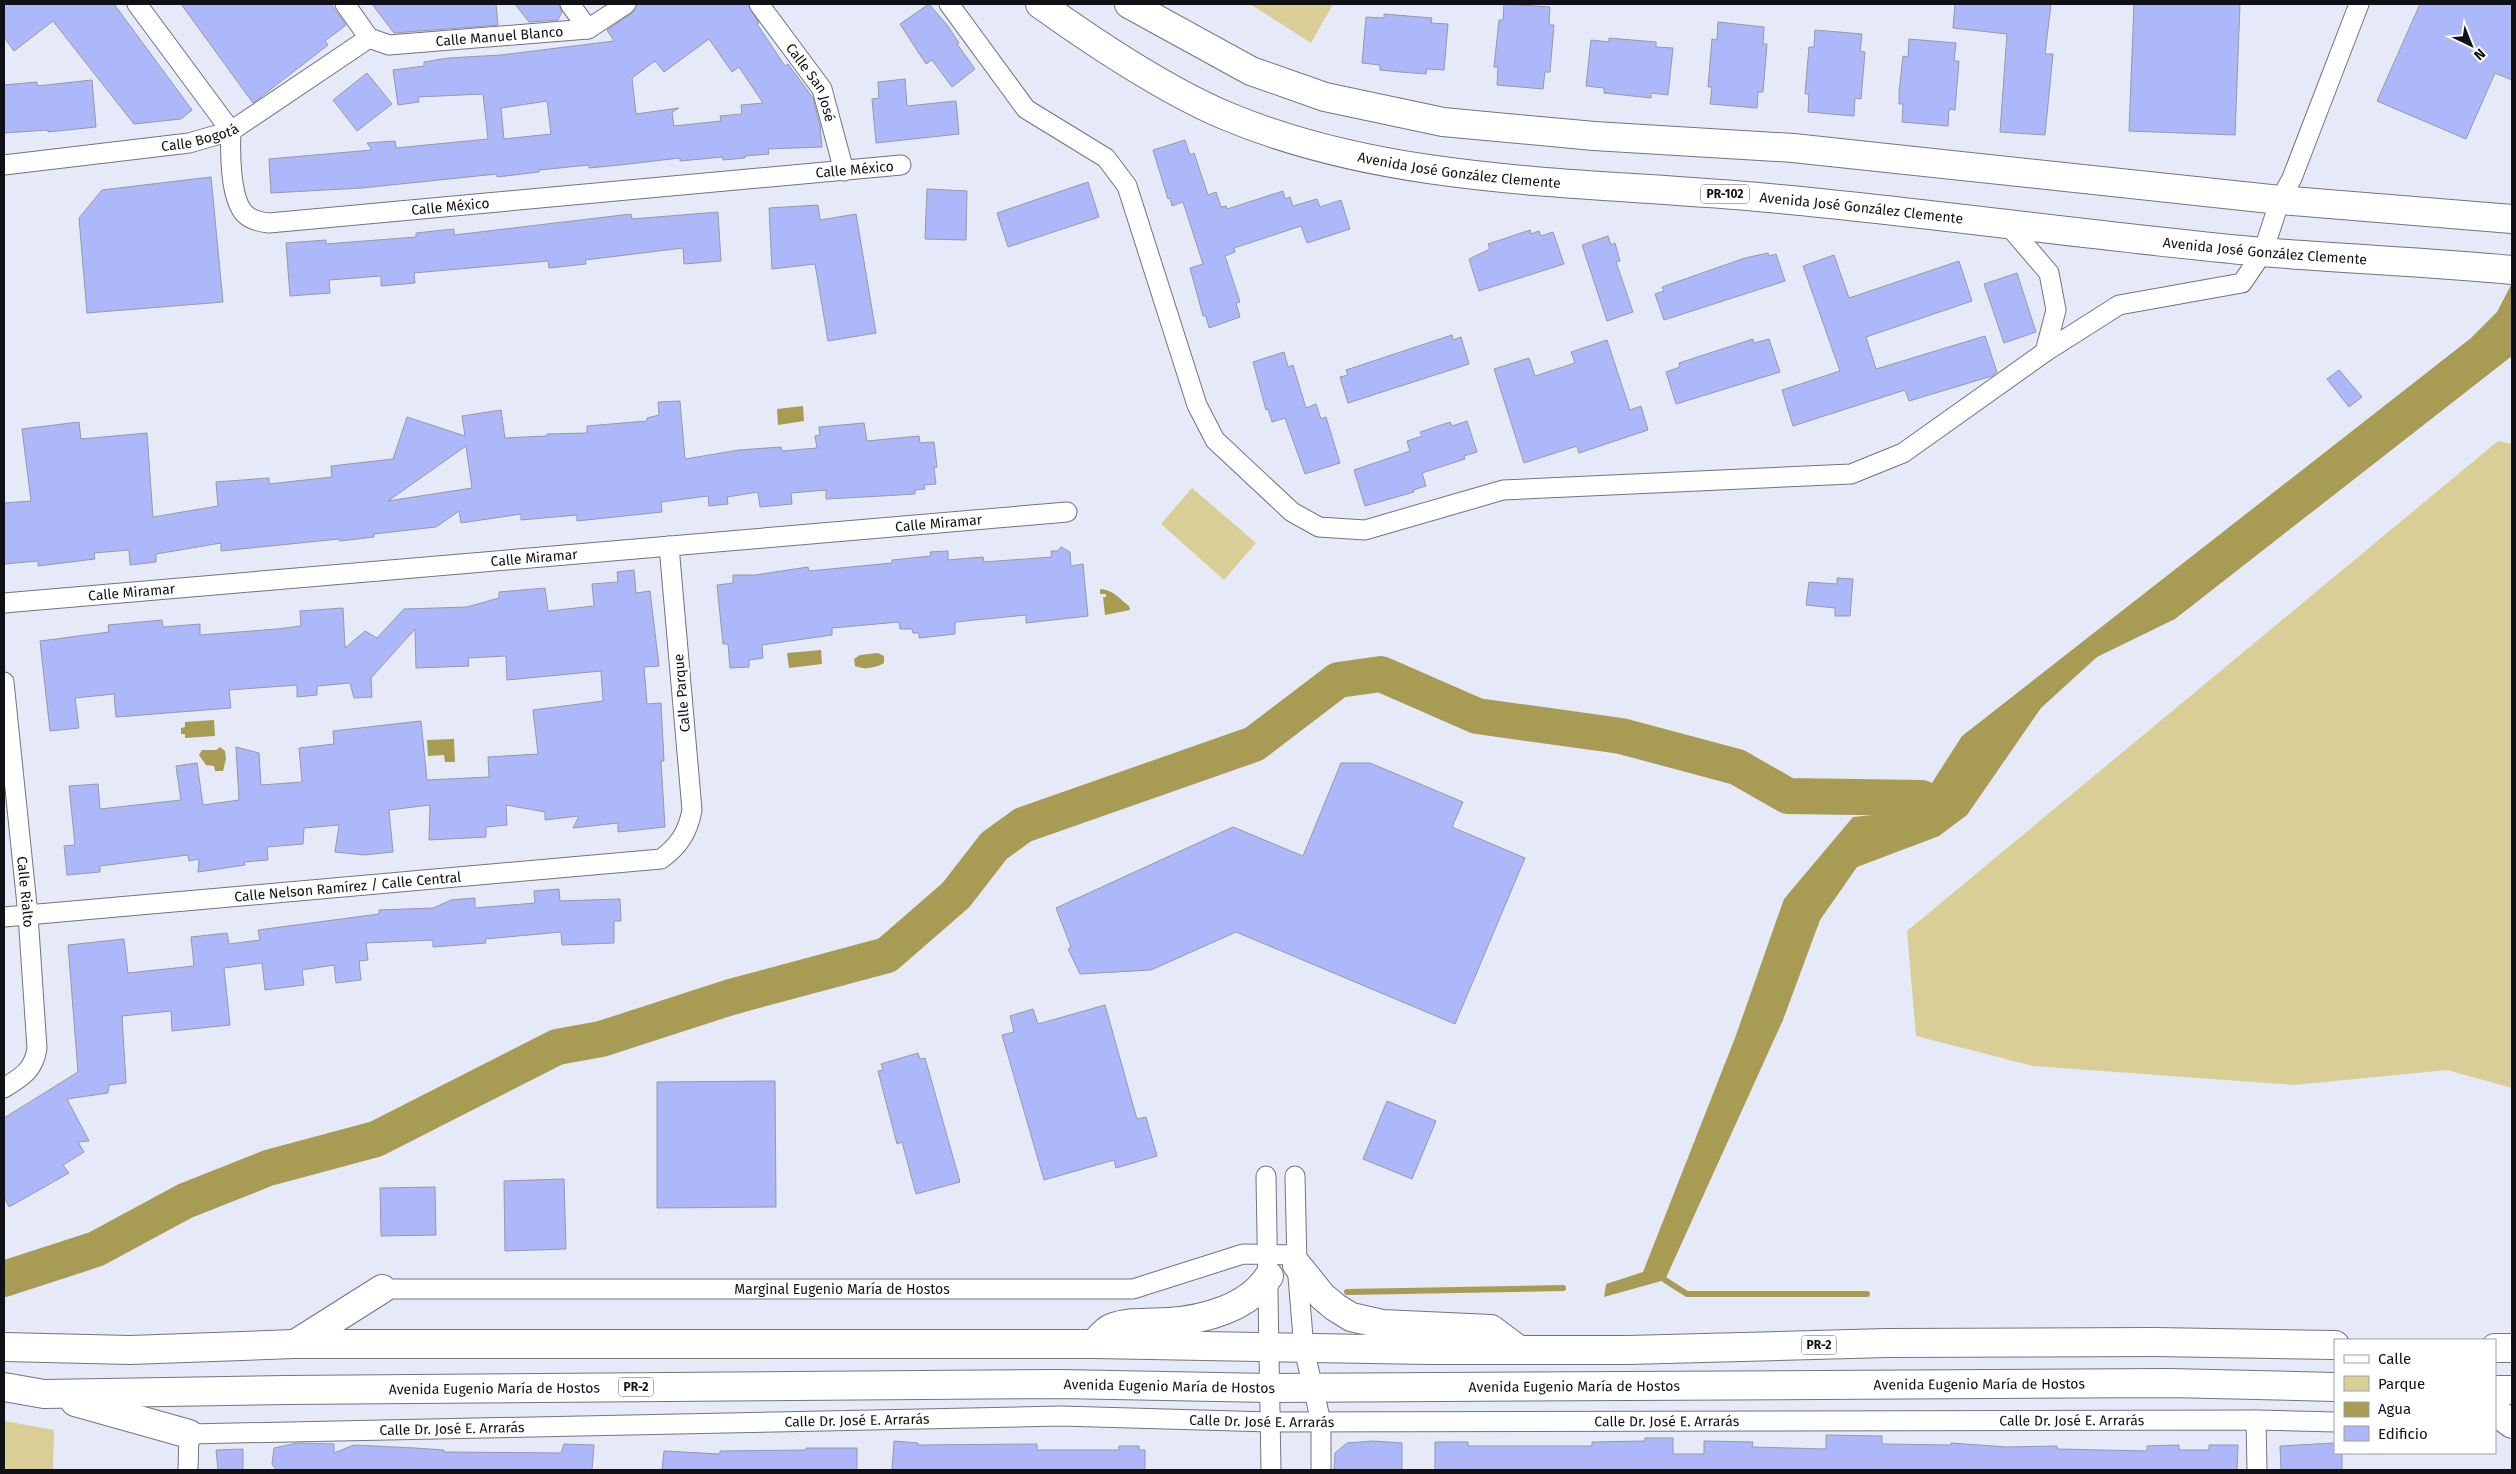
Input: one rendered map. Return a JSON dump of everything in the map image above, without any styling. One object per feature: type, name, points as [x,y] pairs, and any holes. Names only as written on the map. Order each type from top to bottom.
[{"type":"main road","name":"Avenida José González Clemente","points":[[1040,4],[1068,24],[1184,95],[1231,118],[1342,153],[1412,167],[1543,180],[1770,198],[2264,252],[2512,270]]},
{"type":"main road","points":[[1129,4],[1251,71],[1324,97],[1443,122],[1594,136],[1793,148],[2280,200],[2512,219]]},
{"type":"main road","points":[[1297,1260],[1322,1296],[1351,1317],[1382,1324],[1491,1329],[1519,1350]]},
{"type":"main road","points":[[1094,1344],[1109,1329],[1142,1322],[1190,1320],[1227,1308],[1261,1288],[1268,1265]]},
{"type":"main road","points":[[294,1344],[382,1289]]},
{"type":"main road","name":"PR-2","points":[[4,1346],[130,1350],[294,1344],[1094,1344],[1304,1349],[1628,1350],[1887,1343],[2155,1342],[2334,1345]]},
{"type":"main road","points":[[2496,1348],[2512,1348]]},
{"type":"main road","name":"Avenida Eugenio María de Hostos","points":[[4,1388],[44,1394],[296,1390],[1060,1384],[1269,1388],[1313,1386],[2169,1383],[2334,1387]]},
{"type":"main road","points":[[2496,1390],[2512,1390]]},
{"type":"main road","points":[[44,1394],[189,1434]]},
{"type":"main road","points":[[2496,1412],[2512,1424]]},
{"type":"street","points":[[137,4],[231,131]]},
{"type":"street","points":[[344,4],[369,38]]},
{"type":"street","points":[[570,4],[588,29]]},
{"type":"street","name":"Calle Manuel Blanco","points":[[369,38],[389,45],[588,29],[626,4]]},
{"type":"street","name":"Calle San José","points":[[759,4],[822,89],[844,171]]},
{"type":"street","points":[[949,4],[1026,108],[1106,158],[1127,186],[1198,404],[1216,440],[1292,512],[1319,527],[1365,530],[1503,490],[1851,474],[1903,453],[2045,352],[2119,305],[2242,283],[2264,252],[2280,200],[2292,178],[2359,4]]},
{"type":"street","name":"Calle Bogotá","points":[[4,165],[189,143],[231,131],[369,38]]},
{"type":"street","name":"Calle México","points":[[231,131],[230,157],[238,202],[244,214],[257,222],[269,223],[901,165]]},
{"type":"street","points":[[2008,225],[2050,273],[2056,310],[2045,352]]},
{"type":"street","name":"Calle Miramar","points":[[4,603],[1066,512]]},
{"type":"street","name":"Calle Parque","points":[[669,546],[692,810],[690,824],[683,839]]},
{"type":"street","name":"Calle Rialto","points":[[4,682],[28,915],[36,1053],[31,1068],[22,1077],[4,1088]]},
{"type":"street","name":"Calle Nelson Ramírez / Calle Central","points":[[4,917],[660,859],[683,839]]},
{"type":"street","points":[[1266,1176],[1271,1470]]},
{"type":"street","points":[[1294,1176],[1297,1260],[1304,1349],[1321,1422],[1321,1470]]},
{"type":"street","name":"Marginal Eugenio María de Hostos","points":[[382,1289],[1133,1289],[1243,1254],[1268,1265],[1297,1260]]},
{"type":"street","name":"Calle Dr. José E. Arrarás","points":[[189,1434],[1061,1416],[1270,1422],[2256,1420],[2334,1422]]},
{"type":"street","points":[[2256,1420],[2257,1470]]},
{"type":"street","points":[[188,1470],[189,1434]]},
{"type":"green space","points":[[1250,4],[1333,4],[1311,43]]},
{"type":"green space","points":[[2498,441],[2512,444],[2512,1088],[2447,1070],[2294,1085],[2033,1066],[1916,1036],[1907,931]]},
{"type":"green space","points":[[1192,488],[1256,543],[1224,580],[1161,524]]},
{"type":"green space","points":[[4,1421],[54,1430],[53,1470],[4,1470]]},
{"type":"water","points":[[2512,283],[2512,356],[2175,619],[2097,657],[2041,708],[1967,815],[1939,836],[1857,867],[1820,920],[1783,1020],[1665,1280],[1604,1297],[1606,1284],[1643,1272],[1735,1038],[1784,899],[1853,817],[1914,811],[1962,736],[2471,338],[2497,312]]},
{"type":"water","points":[[803,406],[804,421],[778,425],[777,409]]},
{"type":"water","points":[[1100,589],[1116,595],[1129,606],[1130,610],[1105,615],[1103,597],[1106,597],[1106,594],[1100,594]]},
{"type":"water","points":[[821,650],[822,664],[789,668],[787,653]]},
{"type":"water","points":[[878,653],[884,656],[884,663],[869,668],[855,666],[854,659],[860,655]]},
{"type":"water","points":[[214,720],[215,736],[185,738],[185,734],[181,734],[181,728],[185,727],[185,722]]},
{"type":"water","points":[[454,739],[455,762],[445,762],[444,755],[428,756],[427,740]]},
{"type":"water","points":[[220,747],[225,751],[226,759],[223,771],[215,771],[214,766],[206,765],[199,755],[202,750],[216,750]]},
{"type":"building","points":[[4,4],[114,4],[192,110],[181,119],[134,124],[53,21],[14,51],[4,37]]},
{"type":"building","points":[[181,4],[331,4],[346,25],[325,41],[328,45],[253,103]]},
{"type":"building","points":[[372,4],[496,4],[498,25],[394,33]]},
{"type":"building","points":[[515,4],[559,4],[562,12],[558,20],[529,22]]},
{"type":"building","points":[[637,4],[748,4],[759,23],[757,24],[785,66],[788,64],[813,98],[820,126],[822,147],[768,149],[769,154],[723,160],[723,157],[680,161],[680,158],[589,168],[589,165],[539,170],[539,172],[497,177],[497,174],[362,188],[271,193],[269,159],[372,150],[367,143],[395,141],[396,148],[488,139],[483,94],[418,97],[419,102],[398,105],[393,70],[424,66],[424,62],[448,58],[501,55],[614,41],[607,30],[632,13]],"holes":[[[709,39],[732,72],[739,67],[763,103],[741,105],[742,114],[720,116],[721,121],[674,126],[672,112],[679,108],[636,114],[632,78],[655,61],[664,72]],[[547,101],[551,134],[504,139],[501,108]]]},
{"type":"building","points":[[929,4],[947,25],[959,43],[957,44],[975,69],[952,87],[932,60],[926,64],[900,24]]},
{"type":"building","points":[[1504,4],[1550,7],[1549,25],[1554,25],[1550,72],[1545,72],[1543,89],[1497,85],[1498,67],[1494,67],[1499,20],[1503,20]]},
{"type":"building","points":[[1955,4],[2051,4],[2045,54],[2053,54],[2045,135],[2000,132],[2007,34],[1953,28]]},
{"type":"building","points":[[2134,4],[2240,4],[2235,135],[2129,131]]},
{"type":"building","points":[[2420,4],[2512,4],[2512,80],[2495,73],[2466,139],[2377,101]]},
{"type":"building","points":[[1384,14],[1432,18],[1431,23],[1448,24],[1444,70],[1427,69],[1426,74],[1400,72],[1380,70],[1380,65],[1362,63],[1366,17],[1384,18]]},
{"type":"building","points":[[1718,22],[1764,27],[1763,44],[1767,44],[1763,92],[1758,92],[1757,108],[1710,104],[1712,87],[1708,87],[1712,39],[1717,40]]},
{"type":"building","points":[[1815,30],[1862,34],[1860,51],[1865,52],[1861,99],[1855,98],[1854,116],[1808,112],[1809,94],[1805,94],[1807,70],[1809,47],[1814,47]]},
{"type":"building","points":[[1609,38],[1656,42],[1656,47],[1673,48],[1668,95],[1651,93],[1651,98],[1604,93],[1604,88],[1586,86],[1591,40],[1609,42]]},
{"type":"building","points":[[1909,39],[1956,43],[1954,61],[1959,61],[1955,110],[1949,109],[1948,126],[1902,122],[1903,104],[1899,104],[1899,92],[1903,56],[1908,57]]},
{"type":"building","points":[[367,73],[392,104],[357,131],[333,100]]},
{"type":"building","points":[[905,79],[907,106],[956,101],[959,134],[876,143],[872,99],[879,98],[878,82]]},
{"type":"building","points":[[92,80],[96,127],[48,132],[48,130],[4,133],[4,85],[37,82],[37,86]]},
{"type":"building","points":[[1185,140],[1190,155],[1194,153],[1208,195],[1216,192],[1221,207],[1226,206],[1227,209],[1283,191],[1285,199],[1290,197],[1293,206],[1317,199],[1320,207],[1341,200],[1350,229],[1307,243],[1301,226],[1234,248],[1235,252],[1225,256],[1240,302],[1236,303],[1240,317],[1209,328],[1206,316],[1203,316],[1190,268],[1203,264],[1183,202],[1172,206],[1170,198],[1168,199],[1153,150]]},
{"type":"building","points":[[211,177],[223,302],[87,313],[79,218],[102,190]]},
{"type":"building","points":[[1088,182],[1099,217],[1008,247],[997,213]]},
{"type":"building","points":[[927,189],[967,191],[966,240],[925,239]]},
{"type":"building","points":[[818,205],[820,220],[856,214],[876,333],[828,341],[815,264],[772,269],[769,208]]},
{"type":"building","points":[[718,212],[721,261],[684,264],[683,248],[585,260],[586,264],[549,268],[548,261],[414,273],[415,283],[381,286],[381,276],[329,280],[330,293],[290,296],[286,243],[326,240],[326,244],[416,237],[416,233],[454,229],[454,235],[631,214],[632,219]]},
{"type":"building","points":[[1530,230],[1531,234],[1539,231],[1541,236],[1553,232],[1564,264],[1479,291],[1469,259],[1490,249],[1488,244]]},
{"type":"building","points":[[1608,236],[1611,245],[1615,243],[1620,261],[1616,262],[1633,312],[1607,321],[1582,245]]},
{"type":"building","points":[[1768,253],[1769,256],[1776,254],[1785,281],[1664,320],[1655,294],[1664,291],[1662,287],[1745,258]]},
{"type":"building","points":[[1834,255],[1849,298],[1959,261],[1972,301],[1866,337],[1876,369],[1985,336],[1997,372],[1992,376],[1909,401],[1905,390],[1793,426],[1782,390],[1840,371],[1803,266]]},
{"type":"building","points":[[2017,273],[2036,332],[2004,343],[1984,284]]},
{"type":"building","points":[[1452,335],[1453,340],[1461,337],[1469,364],[1348,403],[1340,377],[1348,375],[1346,370]]},
{"type":"building","points":[[1753,339],[1754,343],[1769,339],[1780,372],[1676,404],[1666,372],[1680,367],[1679,363]]},
{"type":"building","points":[[1607,340],[1630,410],[1641,406],[1648,430],[1579,453],[1577,446],[1524,463],[1494,369],[1529,358],[1535,376],[1575,363],[1571,352]]},
{"type":"building","points":[[1284,352],[1288,367],[1293,365],[1306,408],[1316,404],[1321,419],[1326,417],[1340,463],[1305,474],[1285,418],[1272,422],[1268,409],[1266,410],[1253,362]]},
{"type":"building","points":[[2339,370],[2362,397],[2349,407],[2327,379]]},
{"type":"building","points":[[680,401],[685,459],[739,450],[781,447],[782,451],[817,448],[815,436],[820,435],[819,427],[864,423],[867,441],[919,436],[920,443],[934,442],[937,467],[934,468],[936,484],[924,485],[925,489],[915,490],[915,494],[826,499],[826,490],[791,493],[792,504],[760,507],[758,492],[727,497],[728,504],[709,506],[708,496],[661,502],[662,512],[577,521],[577,515],[521,520],[521,514],[461,523],[459,511],[436,527],[374,534],[374,537],[340,541],[339,539],[221,551],[221,543],[156,554],[156,562],[130,565],[129,550],[94,553],[95,559],[38,566],[38,561],[4,564],[4,503],[31,501],[22,429],[79,422],[81,439],[147,433],[153,517],[218,506],[216,482],[269,478],[269,484],[332,477],[331,466],[393,459],[407,417],[465,436],[462,416],[501,410],[505,438],[546,436],[547,434],[587,433],[587,426],[647,421],[647,418],[659,415],[658,402]],"holes":[[[466,446],[472,488],[388,501]]]},
{"type":"building","points":[[1467,421],[1477,452],[1464,456],[1465,459],[1422,473],[1426,486],[1413,490],[1414,492],[1365,506],[1354,470],[1410,451],[1407,441],[1422,436],[1420,432],[1450,422],[1452,426]]},
{"type":"building","points":[[1061,547],[1070,552],[1071,566],[1083,564],[1088,616],[1026,623],[1026,615],[955,622],[955,634],[919,638],[919,633],[913,633],[912,629],[900,629],[899,622],[832,628],[832,635],[762,645],[763,658],[749,660],[749,667],[730,668],[728,644],[723,644],[717,585],[733,583],[733,575],[755,575],[808,567],[809,571],[892,563],[892,560],[931,556],[930,552],[948,551],[948,560],[983,557],[984,562],[1052,557],[1051,551],[1058,551]]},
{"type":"building","points":[[634,570],[636,593],[650,591],[659,666],[644,667],[647,704],[661,703],[664,761],[661,761],[665,827],[618,832],[618,823],[573,828],[579,816],[545,820],[545,812],[506,805],[507,825],[486,827],[486,837],[429,840],[430,805],[389,810],[393,852],[364,855],[335,852],[339,825],[304,828],[303,844],[267,847],[268,860],[244,862],[245,865],[198,872],[199,859],[189,861],[188,855],[100,866],[100,872],[67,875],[64,846],[75,845],[69,786],[98,784],[100,809],[181,800],[176,766],[197,763],[203,805],[239,800],[236,747],[259,753],[261,785],[302,782],[299,748],[334,744],[333,731],[421,721],[427,780],[489,777],[488,757],[538,754],[533,710],[603,701],[601,671],[507,680],[506,656],[468,658],[469,666],[416,668],[415,629],[371,678],[372,697],[354,698],[350,683],[317,686],[317,695],[297,697],[297,685],[229,690],[231,708],[116,717],[114,694],[75,698],[79,728],[50,731],[40,641],[109,632],[108,625],[162,620],[163,627],[200,624],[200,635],[277,629],[301,626],[300,611],[343,608],[345,648],[365,631],[377,638],[404,609],[467,607],[499,598],[499,592],[545,588],[548,611],[594,606],[592,584],[618,582],[617,572]]},
{"type":"building","points":[[1837,578],[1853,579],[1850,616],[1835,616],[1835,608],[1806,605],[1809,582],[1837,584]]},
{"type":"building","points":[[1341,763],[1370,763],[1463,802],[1452,827],[1525,858],[1455,1024],[1236,932],[1151,970],[1080,974],[1068,949],[1071,947],[1056,908],[1233,827],[1303,856]]},
{"type":"building","points":[[559,889],[560,901],[620,899],[621,921],[614,921],[614,943],[562,945],[561,932],[485,939],[486,943],[433,947],[433,940],[366,943],[368,960],[359,961],[361,980],[336,983],[334,965],[302,970],[304,985],[265,990],[262,963],[224,968],[230,1025],[172,1031],[171,1011],[122,1016],[126,1083],[109,1085],[108,1093],[67,1099],[89,1141],[78,1142],[84,1152],[63,1165],[69,1173],[9,1207],[4,1197],[4,1118],[78,1072],[68,945],[124,939],[128,973],[194,966],[191,937],[227,933],[229,944],[260,940],[258,930],[379,914],[379,910],[433,908],[451,900],[475,898],[475,908],[535,903],[534,891]]},
{"type":"building","points":[[1105,1005],[1137,1119],[1146,1117],[1157,1156],[1116,1168],[1114,1160],[1044,1180],[1002,1035],[1014,1032],[1010,1016],[1033,1009],[1038,1024]]},
{"type":"building","points":[[918,1053],[920,1059],[925,1058],[960,1182],[916,1194],[902,1142],[897,1144],[878,1071],[883,1070],[881,1064]]},
{"type":"building","points":[[775,1081],[776,1207],[657,1208],[657,1082]]},
{"type":"building","points":[[1387,1101],[1436,1121],[1412,1179],[1363,1159]]},
{"type":"building","points":[[564,1179],[566,1249],[505,1251],[504,1181]]},
{"type":"building","points":[[435,1187],[436,1235],[381,1236],[380,1188]]},
{"type":"building","points":[[1826,1435],[1882,1436],[1882,1444],[1951,1445],[1951,1443],[2007,1447],[2057,1446],[2057,1449],[2147,1451],[2147,1446],[2179,1445],[2179,1450],[2209,1450],[2209,1445],[2238,1445],[2237,1470],[1435,1470],[1435,1442],[1468,1442],[1468,1446],[1592,1446],[1592,1442],[1645,1441],[1645,1438],[1673,1438],[1673,1454],[1704,1454],[1704,1441],[1753,1442],[1752,1447],[1826,1449]]},
{"type":"building","points":[[894,1441],[918,1443],[918,1445],[1037,1444],[1037,1450],[1119,1450],[1119,1446],[1139,1446],[1139,1450],[1145,1450],[1145,1470],[892,1470]]},
{"type":"building","points":[[1373,1441],[1402,1443],[1402,1470],[1334,1470],[1335,1453],[1347,1443]]},
{"type":"building","points":[[297,1443],[334,1444],[334,1453],[354,1445],[444,1450],[444,1452],[561,1453],[564,1444],[594,1445],[592,1470],[276,1470],[272,1464],[274,1448]]},
{"type":"building","points":[[2334,1443],[2334,1454],[2342,1454],[2342,1470],[2281,1470],[2280,1446]]},
{"type":"building","points":[[806,1448],[857,1448],[857,1470],[662,1470],[664,1451],[720,1454],[720,1451],[806,1450]]},
{"type":"building","points":[[243,1449],[243,1470],[218,1470],[216,1450]]},
{"type":"waterway","points":[[4,1279],[96,1249],[185,1201],[268,1168],[376,1139],[557,1047],[601,1039],[731,997],[887,955],[956,895],[994,846],[1023,825],[1254,744],[1338,680],[1381,674],[1477,716],[1621,736],[1737,767],[1788,796],[1922,798]]},
{"type":"waterway","points":[[1665,1280],[1687,1294],[1867,1294]]},
{"type":"waterway","points":[[1347,1292],[1563,1288]]}]
